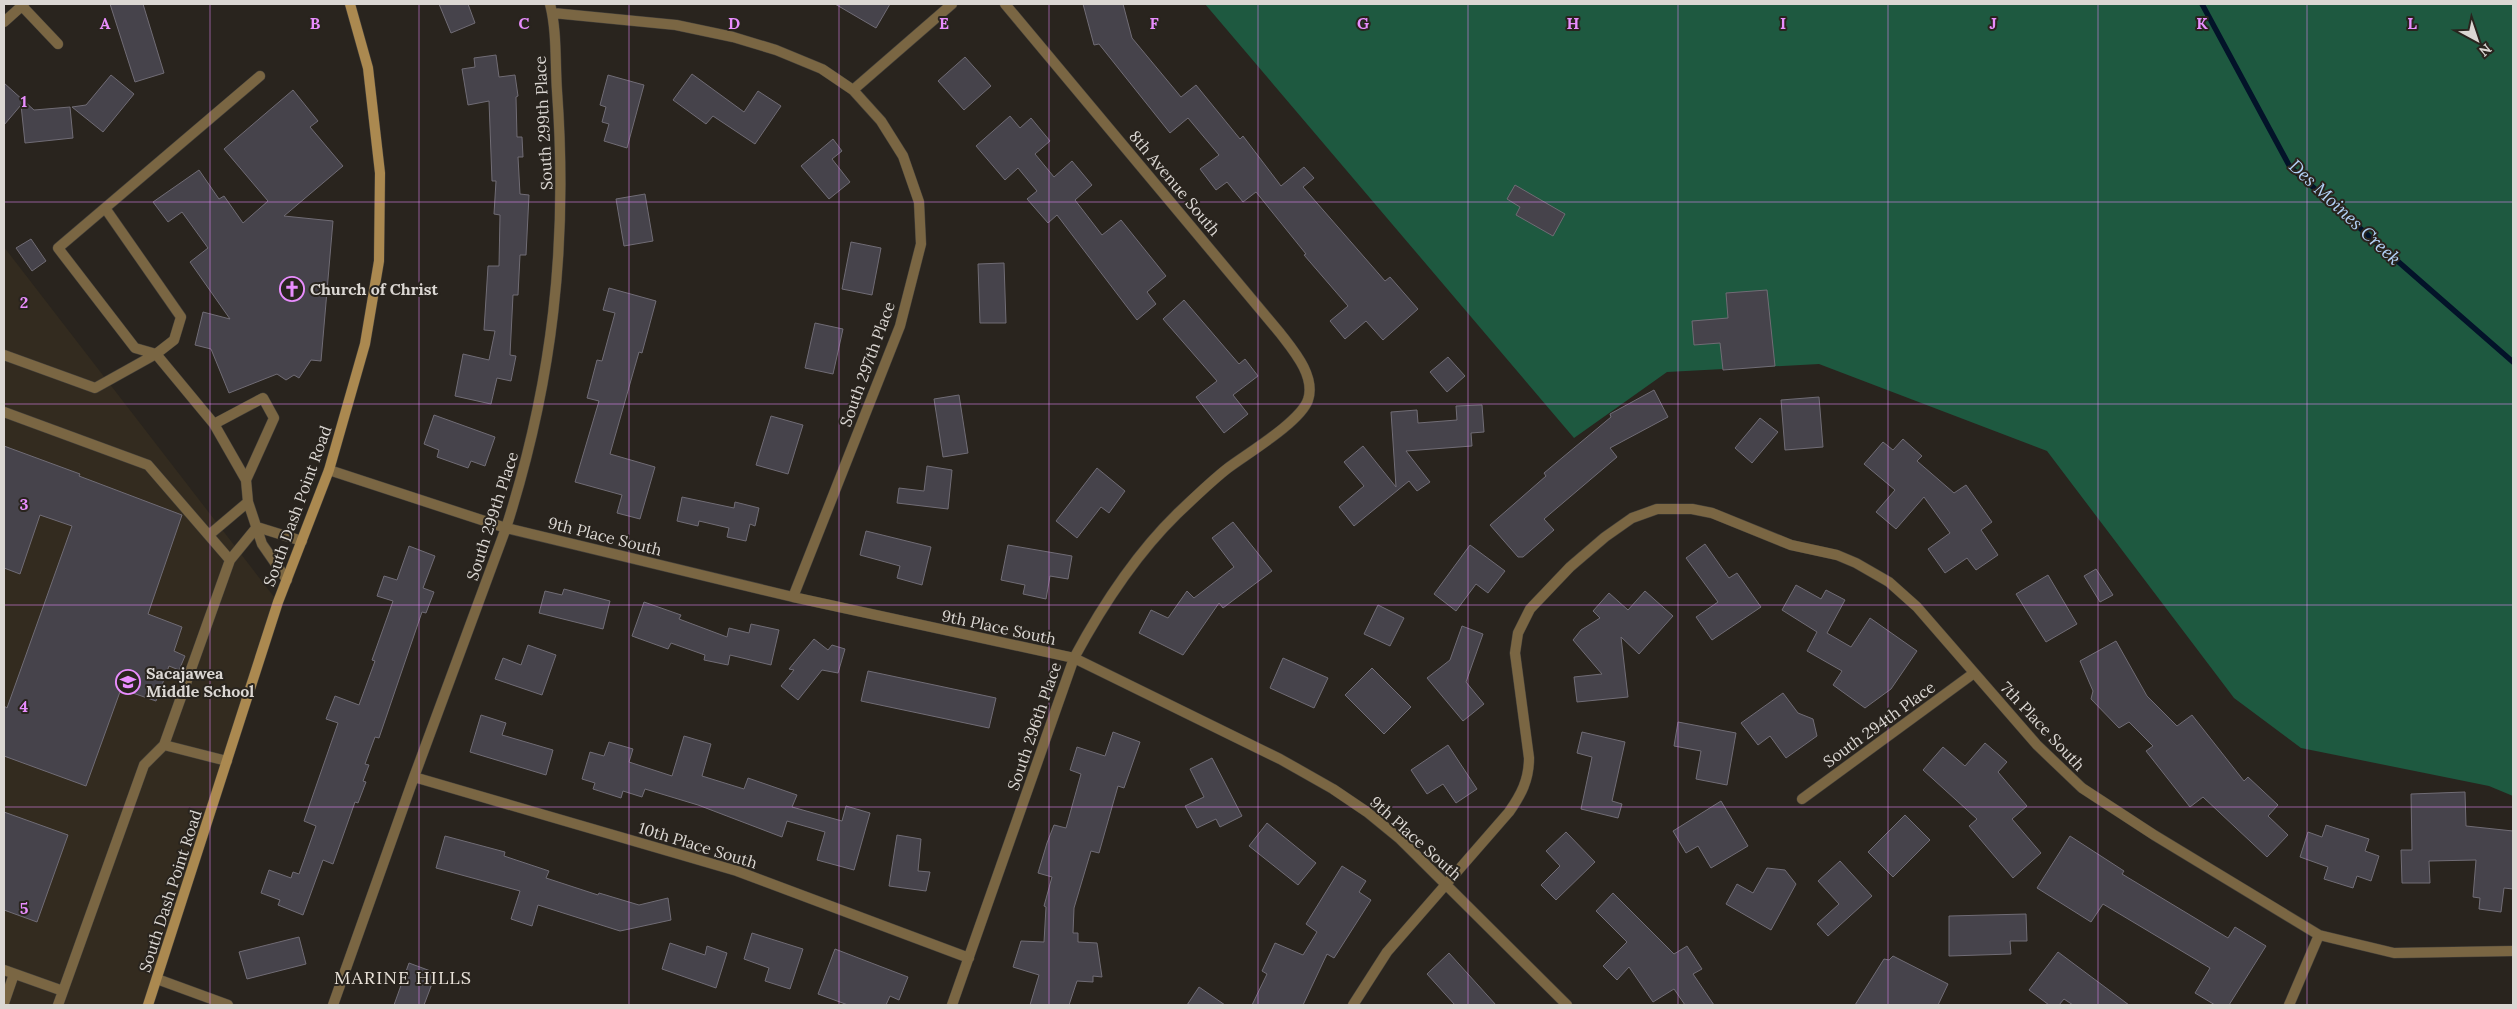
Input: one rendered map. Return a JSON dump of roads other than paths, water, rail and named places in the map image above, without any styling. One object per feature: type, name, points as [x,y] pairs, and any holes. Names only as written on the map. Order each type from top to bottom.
[{"type":"main road","name":"South Dash Point Road","points":[[148,1005],[287,580],[329,470],[365,344],[379,261],[380,173],[368,68],[350,4]]},
{"type":"street","points":[[853,90],[952,4]]},
{"type":"street","name":"8th Avenue South","points":[[1005,4],[1280,333],[1303,368],[1309,389]]},
{"type":"street","points":[[4,22],[23,5],[58,44]]},
{"type":"street","name":"South 297th Place","points":[[552,8],[676,25],[733,37],[776,50],[822,69],[853,90],[881,121],[903,156],[919,202],[922,244],[900,326],[793,597]]},
{"type":"street","name":"South 299th Place","points":[[333,1005],[414,777],[506,528],[519,489],[544,388],[554,325],[559,271],[561,215],[560,138],[552,8]]},
{"type":"street","points":[[260,76],[58,248],[135,348],[156,354],[214,424],[246,480],[248,502],[262,544],[287,580]]},
{"type":"street","points":[[4,355],[95,388],[156,354],[174,340],[181,317],[105,208]]},
{"type":"street","name":"South 296th Place","points":[[952,1005],[1074,658],[1100,608],[1138,558],[1176,516],[1226,470],[1295,418],[1306,405],[1309,389]]},
{"type":"street","points":[[214,424],[263,398],[274,418],[246,480]]},
{"type":"street","points":[[4,412],[148,465],[230,560]]},
{"type":"street","name":"9th Place South","points":[[329,470],[506,528],[793,597],[1074,658],[1280,759],[1333,789],[1367,812],[1400,839],[1567,1005]]},
{"type":"street","points":[[209,535],[248,502]]},
{"type":"street","name":"7th Place South","points":[[1353,1005],[1387,952],[1509,812],[1526,783],[1529,771],[1529,750],[1515,653],[1522,621],[1542,595],[1570,567],[1605,537],[1632,518],[1657,509],[1692,508],[1712,513],[1791,545],[1837,555],[1856,563],[1889,582],[1917,607],[2037,745],[2082,788],[2154,835],[2319,935],[2394,953],[2513,951]]},
{"type":"street","points":[[257,527],[302,541]]},
{"type":"street","points":[[58,1005],[144,765],[164,745],[230,560],[257,527]]},
{"type":"street","name":"South 294th Place","points":[[1802,799],[1974,672]]},
{"type":"street","points":[[164,745],[228,761]]},
{"type":"street","name":"10th Place South","points":[[414,777],[736,871],[969,958]]},
{"type":"street","points":[[2288,1005],[2319,935]]},
{"type":"street","points":[[4,970],[63,991]]},
{"type":"street","points":[[4,1004],[14,974]]},
{"type":"street","points":[[157,979],[228,1005]]},
{"type":"waterway","name":"Des Moines Creek","points":[[2202,4],[2290,167],[2513,362]]},
{"type":"place","name":"Church of Christ","points":[[292,289]]},
{"type":"place","name":"Sacajawea Middle School","points":[[128,682]]},
{"type":"district","name":"MARINE HILLS","points":[[403,977]]}]
